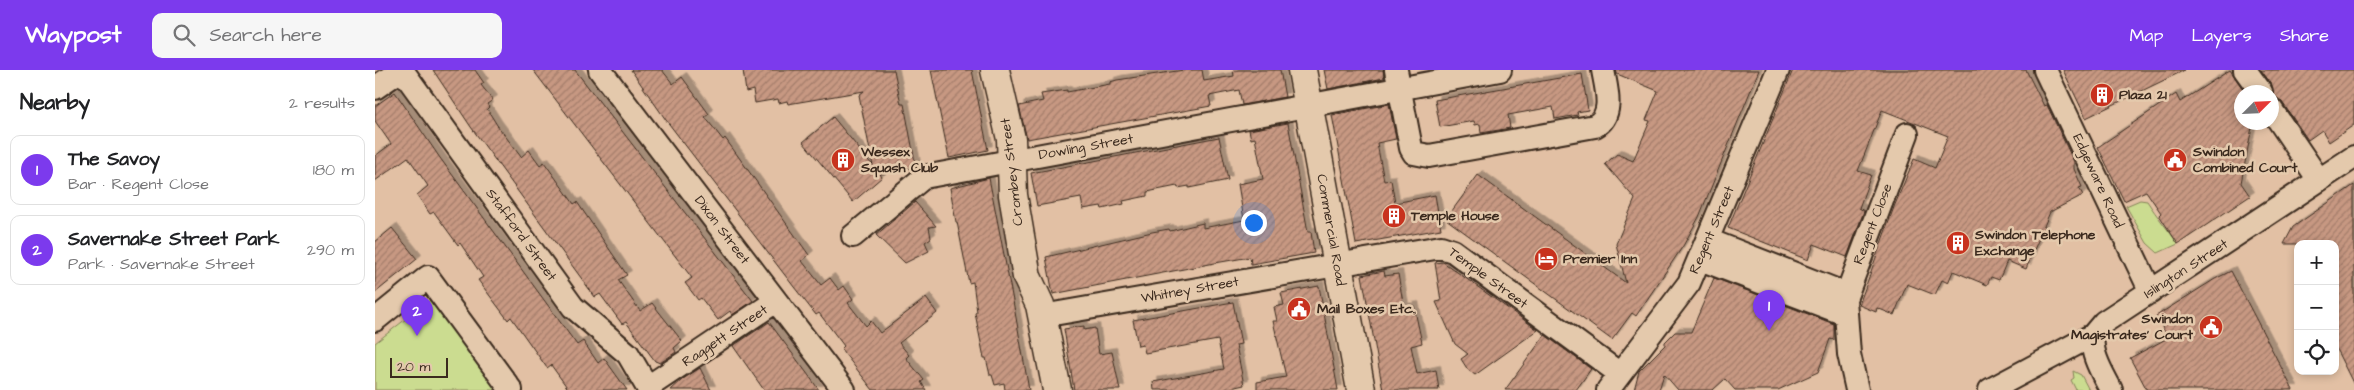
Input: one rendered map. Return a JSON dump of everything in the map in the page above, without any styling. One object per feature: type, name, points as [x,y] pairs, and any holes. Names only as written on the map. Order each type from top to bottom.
[{"type":"street","points":[[375,88],[401,70]]},
{"type":"street","name":"Stafford Street","points":[[401,70],[573,307],[628,354],[648,389]]},
{"type":"street","name":"Dixon Street","points":[[600,70],[845,390]]},
{"type":"street","name":"Crombey Street","points":[[995,70],[1011,139],[1013,195],[1027,277],[1040,304],[1057,390]]},
{"type":"street","name":"Commercial Road","points":[[1301,70],[1361,390]]},
{"type":"street","name":"Dowling Street","points":[[853,236],[924,177],[1309,107],[1398,80],[1500,70]]},
{"type":"street","points":[[1398,80],[1411,148],[1414,153],[1429,156],[1595,126],[1604,118],[1608,107],[1603,70]]},
{"type":"street","name":"Regent Street","points":[[1614,382],[1682,293],[1704,249],[1778,70]]},
{"type":"street","name":"Edgeware Road","points":[[2045,70],[2151,292]]},
{"type":"street","points":[[2245,70],[2256,85]]},
{"type":"street","points":[[2279,121],[2319,180]]},
{"type":"street","name":"Regent Close","points":[[1857,390],[1850,359],[1846,304],[1907,134]]},
{"type":"street","name":"Islington Street","points":[[1990,390],[2093,335],[2104,322],[2354,157]]},
{"type":"street","name":"Temple Street","points":[[1338,264],[1441,247],[1453,251],[1614,382]]},
{"type":"street","points":[[1704,249],[1846,304]]},
{"type":"street","name":"Whitney Street","points":[[1042,316],[1338,264]]},
{"type":"street","points":[[375,320],[428,277],[511,390]]},
{"type":"street","name":"Raggett Street","points":[[648,389],[776,301]]},
{"type":"street","points":[[2093,335],[2092,344],[2096,357],[2111,390]]},
{"type":"green space","points":[[2140,200],[2147,201],[2178,244],[2158,253],[2147,243],[2126,206]]},
{"type":"green space","points":[[433,298],[501,390],[375,390],[375,343]]},
{"type":"green space","points":[[2073,371],[2081,375],[2089,390],[2076,390],[2071,380],[2074,378]]},
{"type":"building","points":[[433,70],[475,70],[484,83],[481,85],[493,100],[487,104],[489,107],[487,109],[497,125],[521,157],[529,150],[540,165],[544,162],[574,204],[577,202],[627,275],[618,280],[640,311],[652,303],[682,341],[674,348],[676,352],[660,363],[655,361],[626,322],[622,324],[600,294],[595,297],[471,127]]},
{"type":"building","points":[[533,70],[575,70],[753,301],[732,315],[730,311],[718,320],[701,298],[698,300],[685,283],[692,278]]},
{"type":"building","points":[[631,70],[662,70],[673,84],[682,77],[709,114],[705,117],[723,140],[725,138],[809,255],[802,261],[821,285],[830,278],[839,290],[844,286],[853,299],[848,303],[866,326],[871,321],[880,333],[926,298],[937,313],[899,343],[909,355],[906,358],[924,380],[921,382],[926,390],[873,390],[841,349],[844,346],[819,313],[816,315],[794,287],[666,120]]},
{"type":"building","points":[[743,70],[894,70],[901,104],[904,104],[916,167],[880,174],[882,177],[853,202],[803,142],[833,117],[873,166],[859,95],[864,91],[788,104],[787,101],[779,103],[778,99],[755,103],[753,90],[746,92]]},
{"type":"building","points":[[931,70],[972,70],[988,150],[949,158]]},
{"type":"building","points":[[1184,70],[1202,70],[1204,81],[1234,76],[1233,70],[1280,70],[1285,97],[1242,105],[1239,90],[1209,96],[1211,106],[1027,139],[1019,106],[1043,101],[1041,94],[1067,90],[1067,92],[1110,84],[1110,82],[1117,80]]},
{"type":"building","points":[[1324,70],[1383,70],[1384,78],[1328,89]]},
{"type":"building","points":[[1616,70],[1759,70],[1699,217],[1683,246],[1636,316],[1632,313],[1612,340],[1446,219],[1478,175],[1626,283],[1616,244],[1635,199],[1605,164],[1617,154],[1633,161],[1650,121],[1646,120],[1658,91],[1617,74]]},
{"type":"building","points":[[1793,70],[2026,70],[2044,106],[2047,105],[2074,162],[2074,169],[2082,187],[2079,188],[2083,195],[2050,212],[2026,269],[2007,261],[1999,280],[1991,277],[1987,285],[1953,271],[1948,283],[1942,280],[1935,295],[1907,284],[1894,315],[1877,308],[1876,312],[1859,305],[1894,207],[1914,159],[1935,168],[1948,136],[1882,110],[1858,171],[1871,175],[1859,208],[1864,211],[1847,257],[1814,244],[1808,260],[1728,228]]},
{"type":"building","name":"Plaza 21","points":[[2063,70],[2185,70],[2086,118]]},
{"type":"building","name":"Swindon Combined Court","points":[[2230,70],[2240,85],[2234,85],[2234,130],[2251,130],[2241,183],[2250,196],[2178,244],[2146,191],[2124,201],[2098,147],[2176,94],[2180,102]]},
{"type":"building","points":[[2261,70],[2354,70],[2354,125],[2329,142],[2322,130],[2308,140],[2279,100],[2279,85],[2272,85]]},
{"type":"building","points":[[1582,74],[1588,110],[1577,112],[1578,115],[1555,119],[1553,107],[1508,115],[1510,128],[1499,130],[1481,133],[1480,124],[1475,125],[1474,121],[1440,127],[1435,100]]},
{"type":"building","points":[[395,92],[440,158],[577,345],[583,341],[598,363],[604,358],[627,390],[569,390],[551,365],[547,368],[511,317],[508,320],[478,280],[483,277],[460,243],[458,245],[434,212],[430,214],[417,195],[428,186],[408,157],[375,181],[375,156],[391,144],[375,121],[375,106]]},
{"type":"building","points":[[1389,104],[1396,139],[1377,143],[1384,181],[1391,180],[1395,203],[1435,195],[1441,229],[1356,244],[1332,115]]},
{"type":"building","points":[[1288,123],[1308,232],[1311,232],[1314,253],[1251,264],[1250,257],[1053,294],[1046,257],[1152,232],[1169,229],[1170,231],[1203,223],[1203,228],[1244,220],[1238,184],[1263,179],[1255,138],[1251,139],[1249,130]]},
{"type":"building","points":[[1219,137],[1228,180],[1189,188],[1189,186],[1178,188],[1177,186],[1147,192],[1147,196],[1123,201],[1124,204],[1102,209],[1101,206],[1083,209],[1081,198],[1037,206],[1031,173]]},
{"type":"building","points":[[989,178],[1029,390],[1005,390],[1004,383],[995,385],[992,375],[990,375],[986,358],[984,358],[975,313],[977,312],[973,282],[969,283],[956,222],[950,188]]},
{"type":"building","points":[[2354,185],[2354,385],[2339,355],[2339,240],[2294,240],[2294,244],[2284,244],[2293,227]]},
{"type":"building","points":[[915,202],[936,226],[929,227],[931,238],[925,242],[929,251],[905,263],[876,235]]},
{"type":"building","points":[[392,228],[417,259],[375,293],[375,242]]},
{"type":"building","points":[[1443,262],[1538,330],[1475,375],[1468,370],[1461,359],[1468,354],[1455,344],[1436,302],[1441,301],[1435,263]]},
{"type":"building","points":[[1384,271],[1385,276],[1398,274],[1404,308],[1414,306],[1422,343],[1411,346],[1417,374],[1436,370],[1439,390],[1383,390],[1362,275]]},
{"type":"building","name":"Swindon Magistrates' Court","points":[[2231,271],[2293,390],[2147,390],[2130,358],[2168,338],[2156,316]]},
{"type":"building","points":[[1714,278],[1834,324],[1834,340],[1830,339],[1818,372],[1778,390],[1735,390],[1725,379],[1713,390],[1678,390],[1664,374],[1659,390],[1634,390],[1639,371],[1665,345],[1665,342],[1675,332],[1691,332]]},
{"type":"building","points":[[1319,286],[1338,390],[1257,390],[1257,382],[1286,377],[1273,321],[1277,321],[1274,307],[1284,305],[1281,293]]},
{"type":"building","points":[[1233,302],[1241,344],[1236,345],[1244,385],[1222,390],[1154,390],[1153,382],[1224,369],[1218,340],[1145,353],[1143,345],[1138,346],[1133,320]]},
{"type":"building","points":[[769,322],[819,390],[764,390],[733,346]]},
{"type":"building","points":[[1084,326],[1084,330],[1095,328],[1099,354],[1112,352],[1120,390],[1074,390],[1064,329]]},
{"type":"building","points":[[1545,335],[1591,369],[1576,390],[1505,390]]},
{"type":"building","points":[[700,368],[711,390],[671,390],[683,379]]},
{"type":"place","name":"Plaza 21","points":[[2102,95]]},
{"type":"place","name":"Wessex Squash Club","points":[[843,160]]},
{"type":"place","name":"Swindon Combined Court","points":[[2175,160]]},
{"type":"place","name":"Temple House","points":[[1394,216]]},
{"type":"place","name":"Swindon Telephone Exchange","points":[[1958,243]]},
{"type":"place","name":"Premier Inn","points":[[1546,259]]},
{"type":"place","name":"Mail Boxes Etc.","points":[[1299,309]]},
{"type":"place","name":"Swindon Magistrates' Court","points":[[2211,327]]},
{"type":"place","name":"The Savoy","points":[[1769,331]]},
{"type":"place","name":"Savernake Street Park","points":[[417,336]]}]
